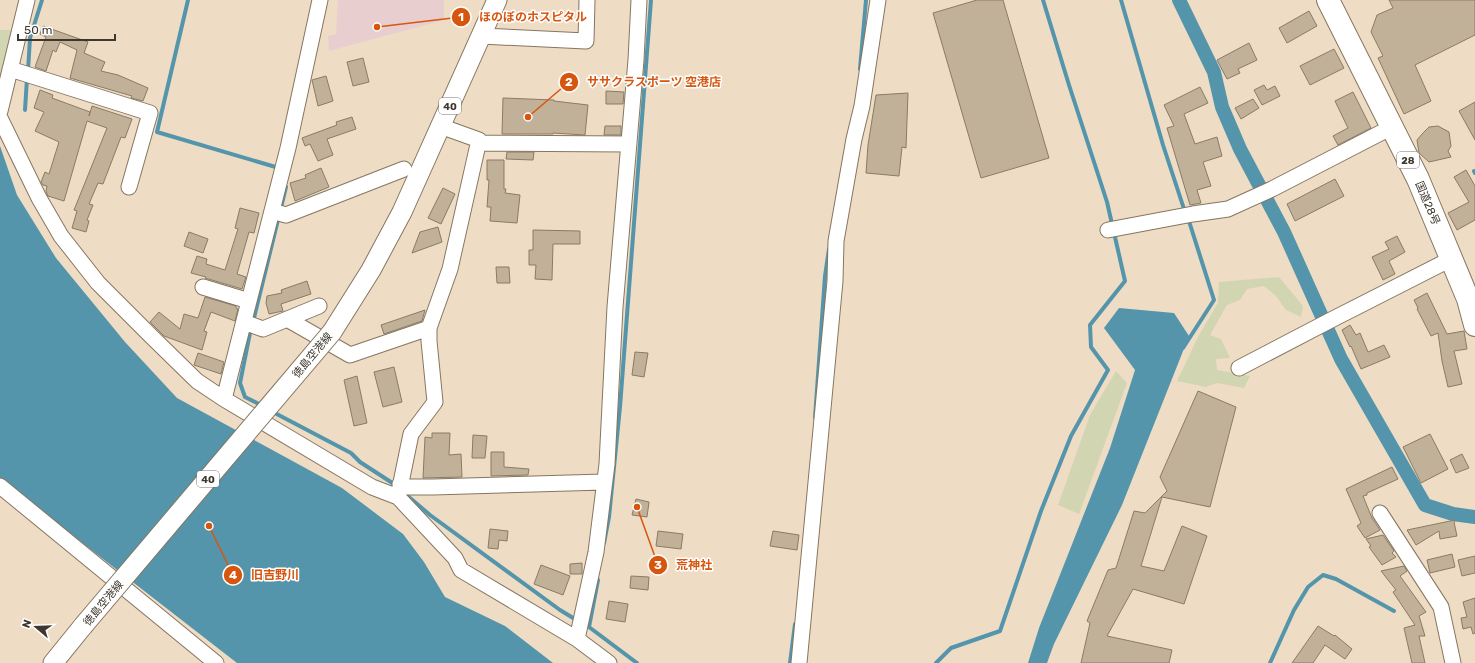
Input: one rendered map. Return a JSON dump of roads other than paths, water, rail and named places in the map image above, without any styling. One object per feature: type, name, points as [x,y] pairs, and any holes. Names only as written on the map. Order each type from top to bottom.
[{"type":"highway","name":"国道28号","points":[[1328,0],[1418,179],[1468,299],[1475,325]]},
{"type":"main road","name":"徳島空港線","points":[[53,663],[332,332],[371,270],[402,212],[497,0]]},
{"type":"street","points":[[0,112],[27,0]]},
{"type":"street","points":[[224,399],[250,325],[249,301],[279,213],[288,148],[320,0]]},
{"type":"street","points":[[481,36],[586,41],[587,0]]},
{"type":"street","points":[[577,639],[596,552],[607,464],[615,307],[636,60],[639,0]]},
{"type":"street","points":[[799,663],[835,288],[836,241],[854,139],[862,106],[878,0]]},
{"type":"street","points":[[10,69],[150,113],[129,187]]},
{"type":"street","points":[[0,118],[19,154],[39,198],[61,236],[98,284],[197,381],[224,399],[372,487],[399,490],[405,487],[604,482]]},
{"type":"street","points":[[399,490],[411,434],[435,402],[429,328],[450,269],[479,140],[440,126]]},
{"type":"street","points":[[1114,229],[1192,214],[1228,209],[1272,189],[1392,127]]},
{"type":"street","points":[[478,143],[629,144]]},
{"type":"street","points":[[279,213],[404,169]]},
{"type":"street","points":[[1239,368],[1451,259]]},
{"type":"street","points":[[203,287],[249,301]]},
{"type":"street","points":[[250,325],[263,329],[319,306]]},
{"type":"street","points":[[287,319],[350,355],[429,328]]},
{"type":"street","points":[[0,486],[216,663]]},
{"type":"street","points":[[399,490],[455,558],[461,570],[577,639],[609,663]]},
{"type":"street","points":[[1380,513],[1441,607],[1453,663]]},
{"type":"water","points":[[0,146],[17,195],[56,258],[125,342],[177,398],[342,488],[403,534],[424,562],[445,597],[505,626],[553,663],[237,663],[0,479]]},
{"type":"water","points":[[1119,308],[1174,313],[1189,336],[1122,505],[1054,644],[1047,663],[1028,663],[1039,628],[1110,448],[1135,370],[1104,328]]},
{"type":"waterway","points":[[28,71],[30,38],[42,0]]},
{"type":"waterway","points":[[188,0],[157,132],[279,168]]},
{"type":"waterway","points":[[604,543],[609,517],[620,407],[651,0]]},
{"type":"waterway","points":[[860,69],[866,0]]},
{"type":"waterway","points":[[936,663],[951,648],[1000,631],[1041,511],[1071,436],[1108,370],[1091,347],[1090,325],[1125,281],[1107,202],[1043,0]]},
{"type":"waterway","points":[[1121,0],[1163,145],[1185,212]]},
{"type":"waterway","points":[[1179,0],[1214,72],[1222,107],[1240,149],[1284,232],[1341,359],[1425,505],[1453,514],[1475,517]]},
{"type":"waterway","points":[[25,110],[27,78]]},
{"type":"waterway","points":[[253,322],[286,187]]},
{"type":"waterway","points":[[1183,348],[1214,300],[1188,218]]},
{"type":"waterway","points":[[815,418],[825,276],[829,249]]},
{"type":"waterway","points":[[251,328],[240,383],[245,397],[263,406]]},
{"type":"waterway","points":[[271,411],[351,453],[360,462],[397,486]]},
{"type":"waterway","points":[[403,492],[430,515],[560,610],[578,621]]},
{"type":"waterway","points":[[1270,663],[1294,610],[1308,587],[1323,575],[1336,579],[1394,611]]},
{"type":"waterway","points":[[598,580],[589,627],[637,663]]},
{"type":"waterway","points":[[790,663],[795,624]]},
{"type":"place","name":"ほのぼのホスピタル","points":[[377,27]]},
{"type":"place","name":"ササクラスポーツ 空港店","points":[[528,117]]},
{"type":"place","name":"荒神社","points":[[637,507]]},
{"type":"place","name":"旧吉野川","points":[[209,526]]}]
